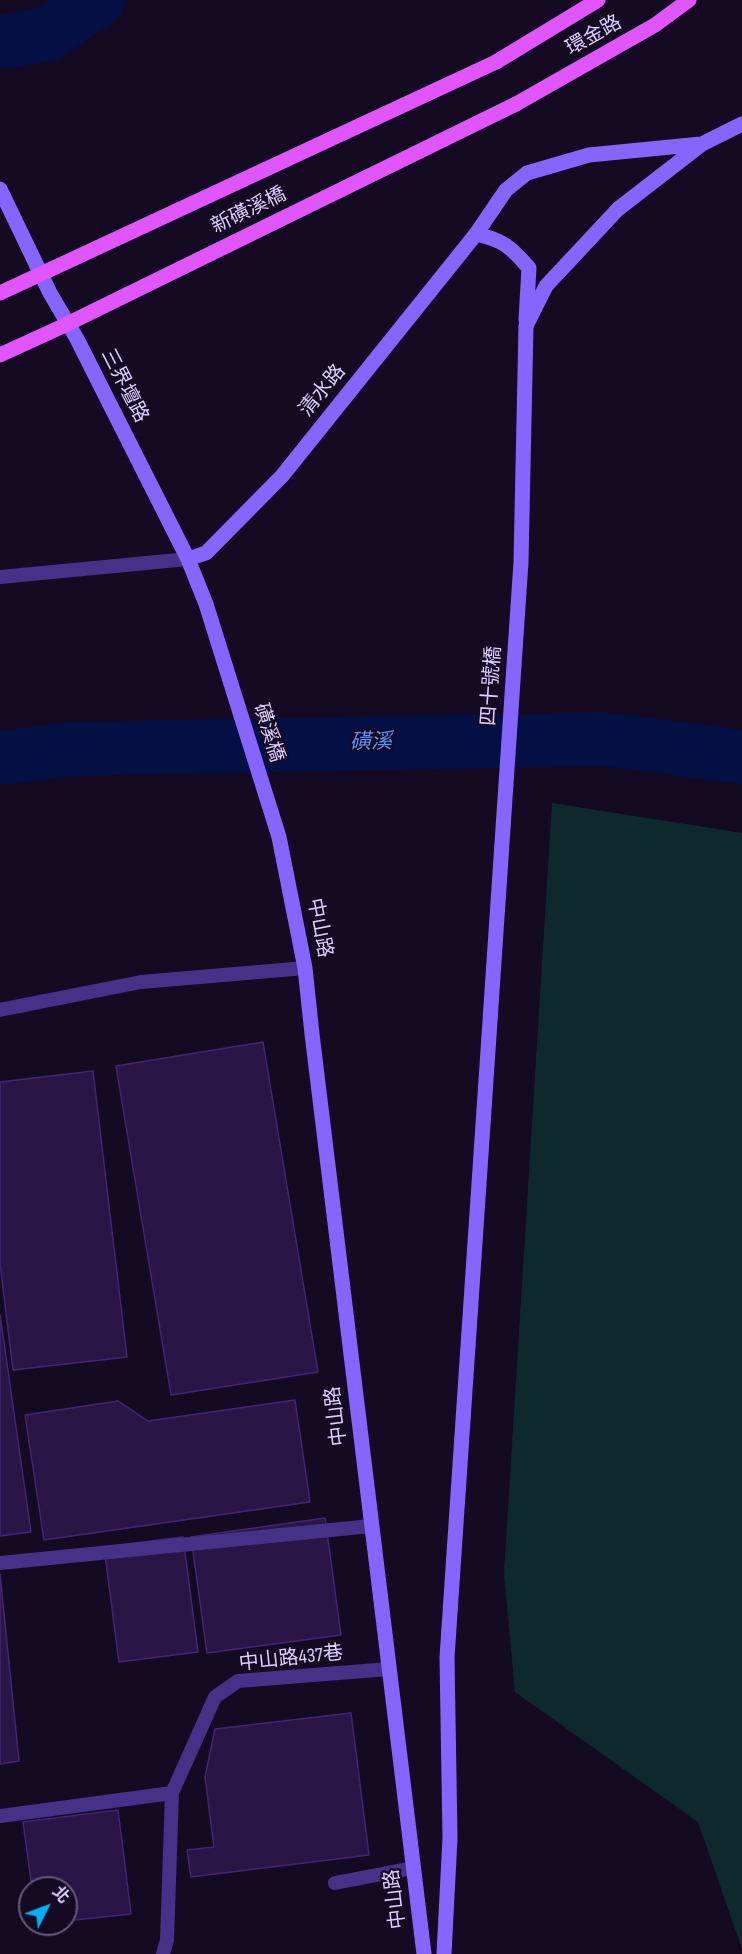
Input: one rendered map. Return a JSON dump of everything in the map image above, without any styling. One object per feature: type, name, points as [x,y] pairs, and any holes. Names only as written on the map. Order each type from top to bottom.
[{"type":"main road","name":"環金路","points":[[496,62],[598,0]]},
{"type":"main road","name":"環金路","points":[[516,104],[655,25],[689,0]]},
{"type":"main road","name":"新磺溪橋","points":[[0,293],[496,62]]},
{"type":"main road","name":"新磺溪橋","points":[[0,355],[62,327],[516,104]]},
{"type":"street","name":"清水路","points":[[526,326],[546,286],[610,216],[702,144],[742,124]]},
{"type":"street","name":"清水路","points":[[188,559],[206,553],[282,476],[476,234],[506,190],[527,173],[590,155],[702,144]]},
{"type":"street","name":"三界壇路","points":[[0,189],[50,293],[77,339],[188,559],[206,604]]},
{"type":"street","name":"清水路","points":[[476,234],[495,238],[510,247],[529,268],[521,562]]},
{"type":"street","name":"四十號橋","points":[[444,1954],[450,1838],[447,1657],[521,562]]},
{"type":"street","name":"磺溪橋","points":[[206,604],[279,837],[287,874]]},
{"type":"street","name":"中山路","points":[[287,874],[305,968],[424,1954]]},
{"type":"lane","points":[[0,577],[188,559]]},
{"type":"lane","points":[[0,1010],[141,982],[305,968]]},
{"type":"lane","points":[[0,1563],[371,1526]]},
{"type":"lane","name":"中山路437巷","points":[[163,1954],[167,1940],[172,1792],[215,1697],[238,1682],[389,1669]]},
{"type":"lane","points":[[0,1816],[172,1792]]},
{"type":"lane","points":[[335,1883],[413,1868]]},
{"type":"green space","points":[[552,803],[742,833],[742,1949],[698,1822],[515,1692],[504,1574]]},
{"type":"building","points":[[263,1042],[318,1372],[171,1395],[116,1066]]},
{"type":"building","points":[[93,1071],[127,1357],[13,1370],[0,1263],[0,1082]]},
{"type":"building","points":[[0,1315],[31,1532],[0,1536]]},
{"type":"building","points":[[295,1400],[310,1502],[44,1540],[25,1415],[118,1401],[148,1421]]},
{"type":"building","points":[[325,1518],[341,1635],[207,1653],[191,1537]]},
{"type":"building","points":[[183,1537],[198,1652],[119,1662],[104,1547]]},
{"type":"building","points":[[0,1574],[19,1761],[0,1764]]},
{"type":"building","points":[[351,1713],[369,1855],[191,1877],[187,1850],[214,1847],[205,1777],[215,1729]]},
{"type":"building","points":[[118,1810],[131,1914],[78,1920],[78,1876],[30,1876],[23,1822]]},
{"type":"waterway","points":[[0,42],[48,34],[98,0]]},
{"type":"waterway","points":[[0,46],[7,42]]},
{"type":"waterway","name":"磺溪","points":[[0,758],[70,749],[604,739],[742,757]]}]
